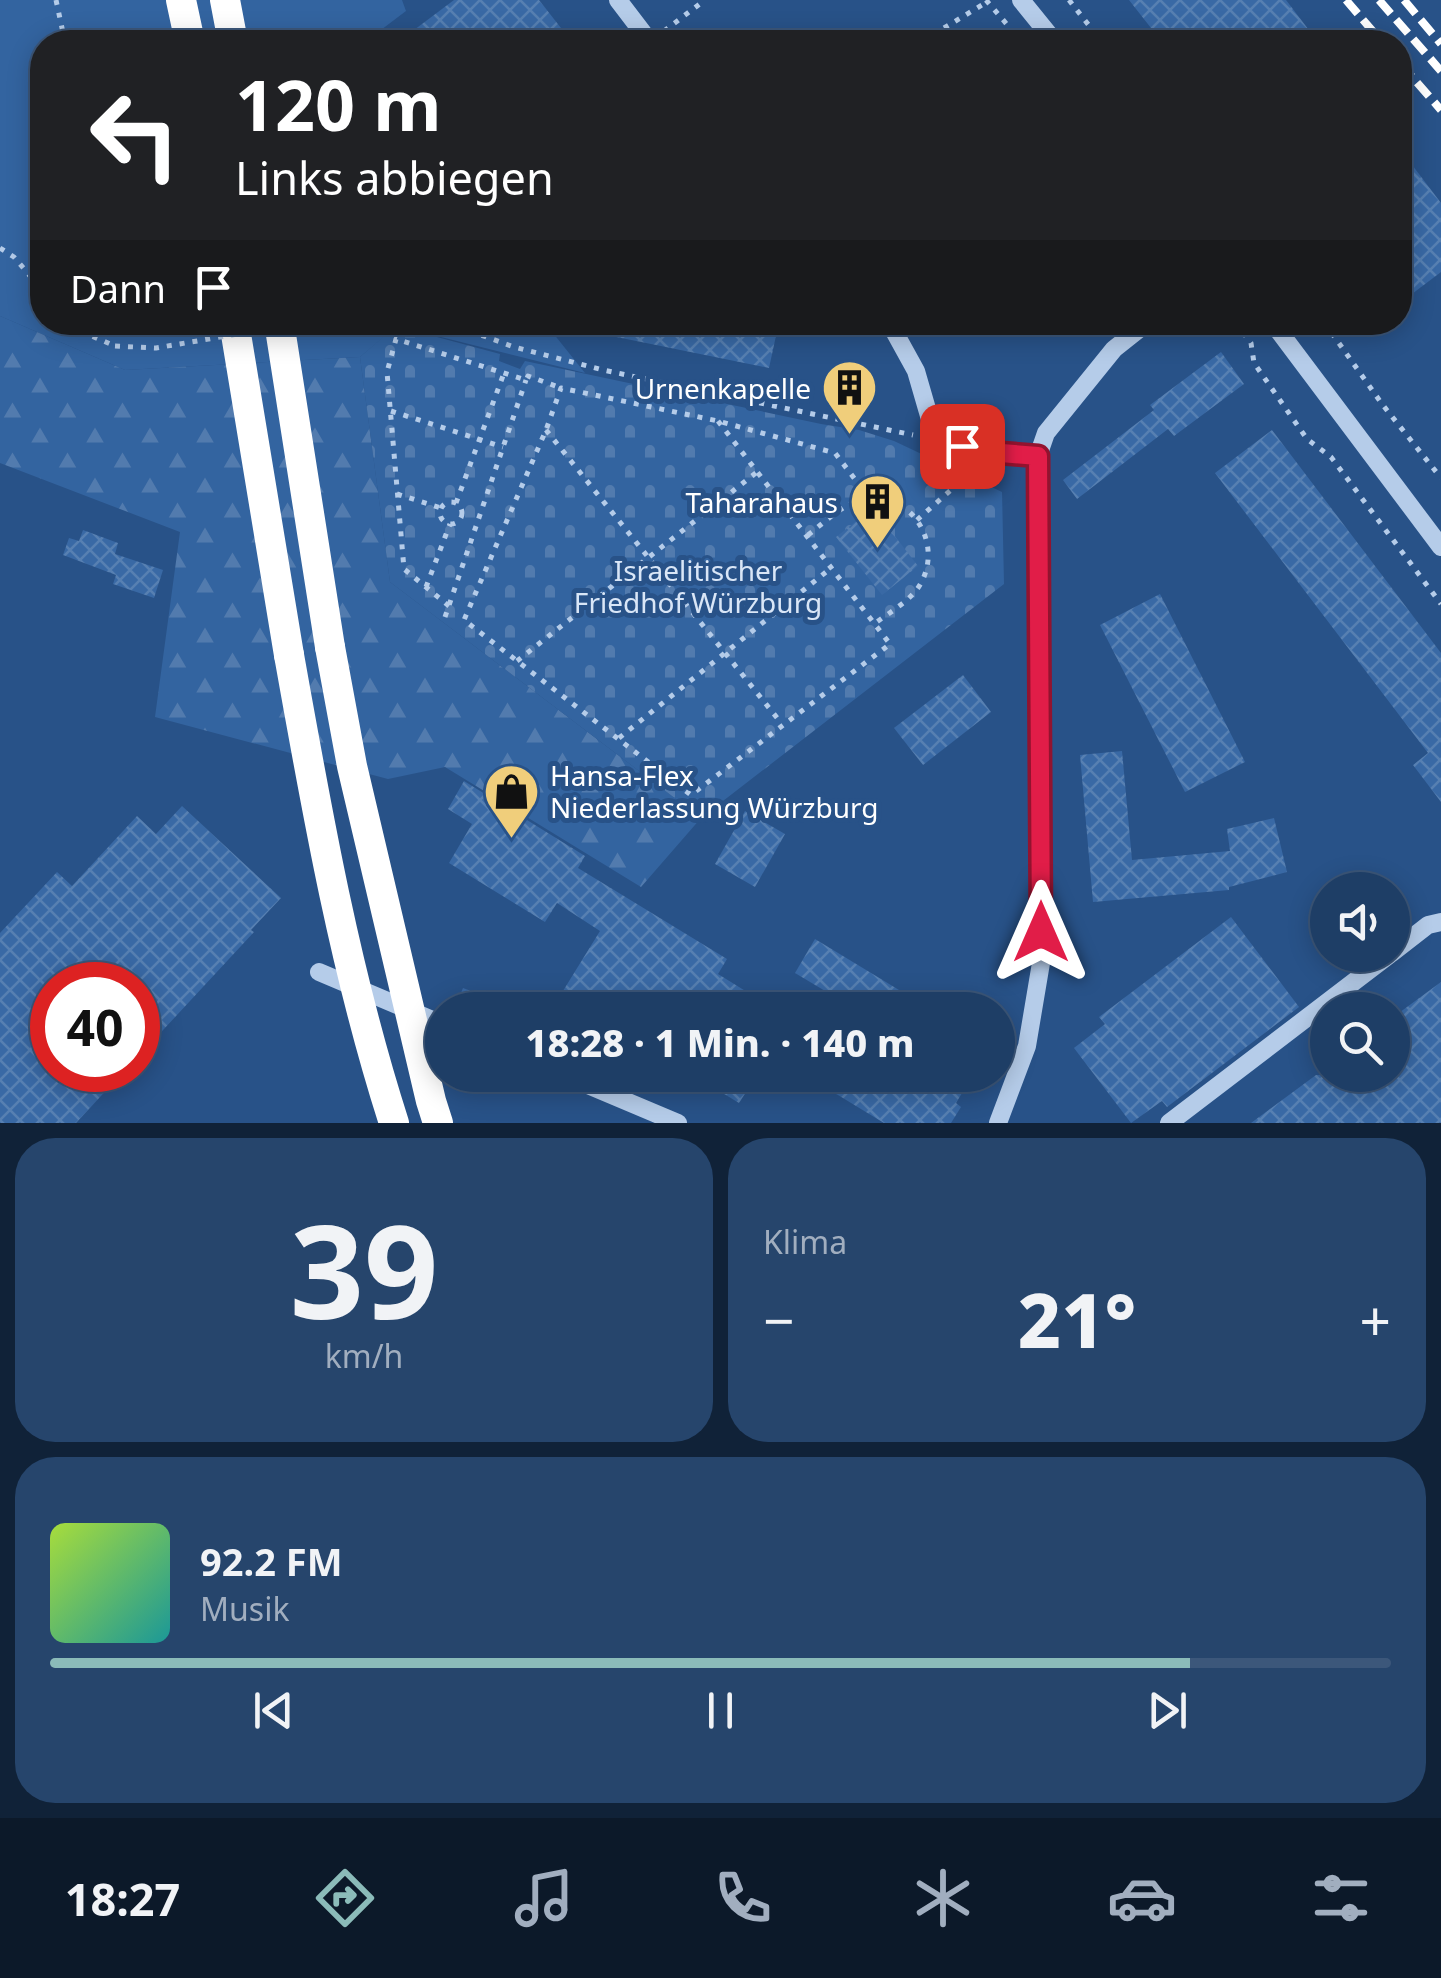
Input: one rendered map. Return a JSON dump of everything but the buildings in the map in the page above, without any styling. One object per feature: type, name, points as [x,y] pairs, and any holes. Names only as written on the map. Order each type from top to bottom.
[{"type":"highway","points":[[181,0],[187,30]]},
{"type":"highway","points":[[224,0],[230,30]]},
{"type":"highway","points":[[236,335],[310,772],[336,900],[394,1123]]},
{"type":"highway","points":[[281,335],[352,766],[438,1123]]},
{"type":"street","points":[[618,0],[641,30]]},
{"type":"street","points":[[1022,0],[1046,30]]},
{"type":"street","points":[[896,335],[916,372],[936,440],[989,452],[1038,456]]},
{"type":"street","points":[[998,1123],[1027,1046],[1041,964],[1038,456],[1046,433],[1114,349],[1132,335]]},
{"type":"street","points":[[1282,335],[1441,548]]},
{"type":"street","points":[[966,474],[989,452]]},
{"type":"street","points":[[1410,940],[1441,922]]},
{"type":"street","points":[[319,972],[425,1017]]},
{"type":"street","points":[[1170,1123],[1367,972]]},
{"type":"street","points":[[604,1092],[678,1123]]},
{"type":"path","points":[[56,0],[62,30]]},
{"type":"path","points":[[666,30],[705,0]]},
{"type":"path","points":[[1068,0],[1092,30]]},
{"type":"path","points":[[944,28],[986,1],[1011,30]]},
{"type":"path","points":[[0,248],[30,276]]},
{"type":"path","points":[[90,335],[116,346],[156,348],[232,335]]},
{"type":"path","points":[[481,335],[603,370],[936,440]]},
{"type":"path","points":[[1245,335],[1251,343],[1254,363],[1307,438],[1331,457],[1441,604]]},
{"type":"path","points":[[1333,335],[1441,478]]},
{"type":"path","points":[[449,606],[404,569],[388,372],[396,339],[526,380]]},
{"type":"path","points":[[456,503],[504,373]]},
{"type":"path","points":[[446,617],[528,376],[561,388],[718,421],[834,453],[870,499]]},
{"type":"path","points":[[561,388],[464,620],[692,795],[890,644],[718,421]]},
{"type":"path","points":[[390,410],[503,447]]},
{"type":"path","points":[[546,430],[783,725]]},
{"type":"path","points":[[517,661],[757,472]]},
{"type":"path","points":[[916,520],[966,474]]},
{"type":"path","points":[[398,494],[441,508]]},
{"type":"path","points":[[807,535],[854,502],[870,499],[889,501],[908,510],[922,526],[929,543],[929,566],[919,587],[874,624]]},
{"type":"path","points":[[441,508],[449,502],[461,509],[458,522],[450,524]]},
{"type":"path","points":[[441,508],[442,518],[450,524]]},
{"type":"path","points":[[426,586],[450,524]]},
{"type":"path","points":[[619,738],[832,568]]},
{"type":"green space","points":[[0,0],[402,0],[406,11],[381,30],[30,30],[30,329],[0,316]]},
{"type":"green space","points":[[0,316],[30,329],[30,335],[44,335],[125,370],[360,357],[390,582],[701,818],[641,887],[445,767],[388,779],[155,717],[180,532],[0,463]]},
{"type":"green space","points":[[44,335],[386,335],[360,357],[125,370]]},
{"type":"green space","name":"Israelitischer Friedhof Würzburg","points":[[386,335],[429,335],[500,354],[499,361],[520,369],[525,361],[859,430],[894,441],[1002,492],[1004,584],[701,818],[390,582],[360,357]]},
{"type":"green space","points":[[433,335],[555,335],[585,373]]},
{"type":"railway","points":[[1346,0],[1372,30]]},
{"type":"railway","points":[[1379,0],[1405,30]]},
{"type":"railway","points":[[1404,0],[1441,44]]},
{"type":"railway","points":[[1412,38],[1441,71]]},
{"type":"railway","points":[[1412,77],[1441,110]]},
{"type":"place","name":"Urnenkapelle","points":[[850,437]]},
{"type":"place","name":"Taharahaus","points":[[877,551]]},
{"type":"place","name":"Hansa-Flex Niederlassung Würzburg","points":[[511,840]]},
{"type":"route","points":[[962,446],[1038,456],[1041,932]]}]
